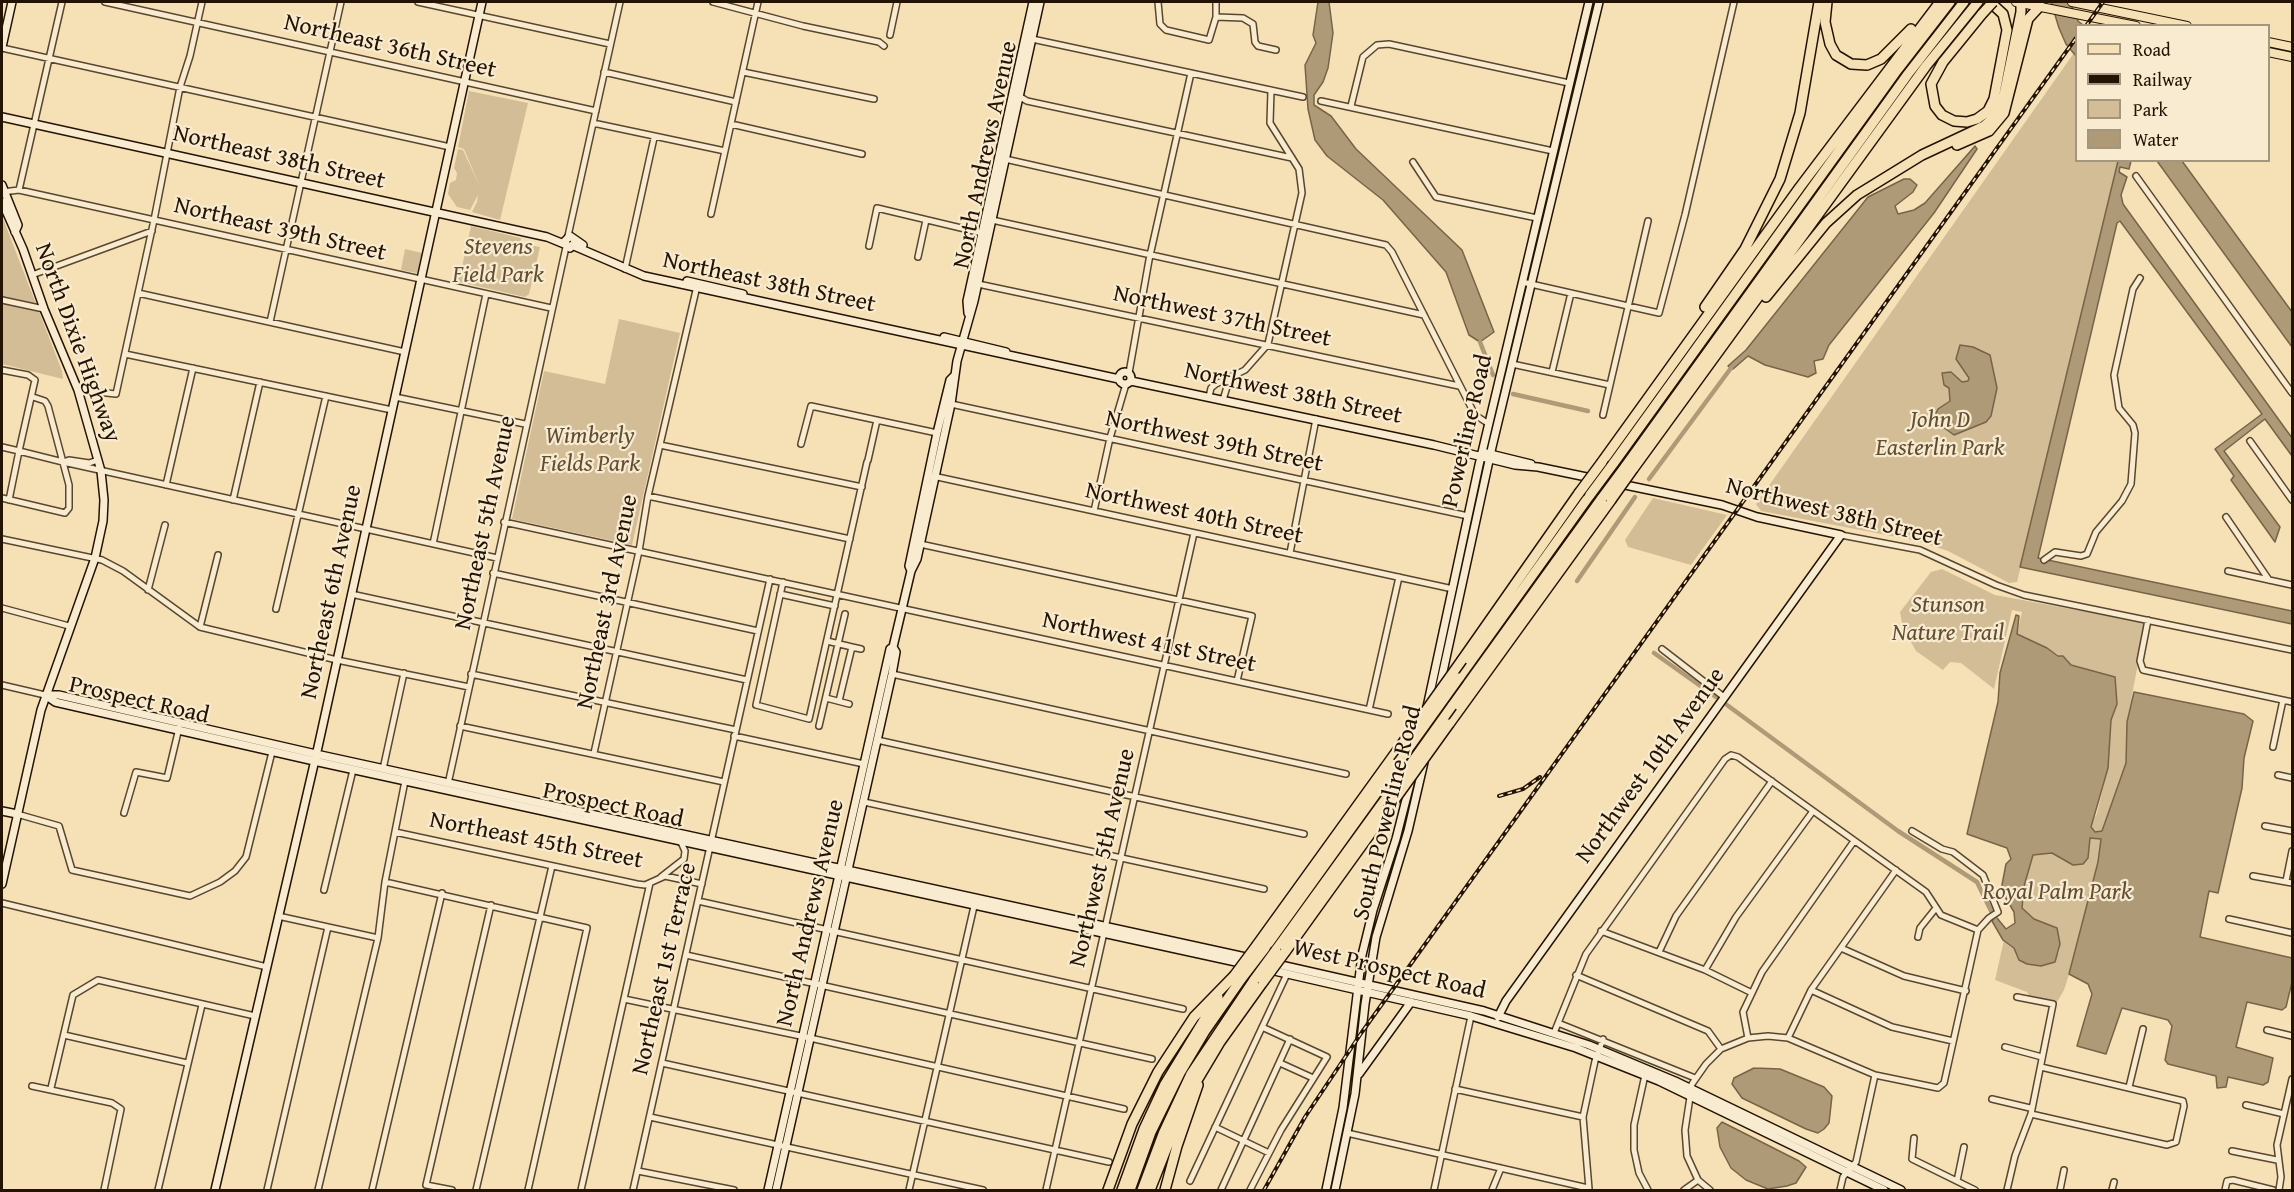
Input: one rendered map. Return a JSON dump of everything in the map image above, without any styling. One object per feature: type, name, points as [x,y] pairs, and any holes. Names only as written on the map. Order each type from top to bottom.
[{"type":"highway","points":[[1810,48],[1814,2]]},
{"type":"highway","points":[[1685,347],[1703,311],[1754,234],[1776,189],[1798,120],[1819,2]]},
{"type":"highway","points":[[1827,2],[1825,22],[1830,44],[1842,60],[1859,65],[1874,63],[1889,54],[1949,4]]},
{"type":"highway","points":[[1150,1191],[1176,1121],[1202,1071],[1259,981],[1452,705],[1629,468],[1738,327],[1977,2]]},
{"type":"highway","points":[[1991,2],[2001,12],[2007,30],[1994,99],[1986,113],[1977,119],[1967,122],[1954,121],[1942,115],[1935,106],[1931,84],[1943,62],[1991,2]]},
{"type":"highway","points":[[1738,327],[1781,281],[1837,212],[1863,190],[1891,173],[1984,126],[1996,114],[2004,95],[2019,2]]},
{"type":"highway","points":[[1629,468],[1949,4]]},
{"type":"highway","points":[[1261,946],[1579,493],[1737,274],[1949,4]]},
{"type":"highway","points":[[1122,1191],[1144,1129],[1169,1077],[1198,1026],[1238,977],[1398,763],[1590,495],[1949,4]]},
{"type":"highway","points":[[1891,173],[1981,135],[1998,123],[2010,99],[2028,17],[2042,7]]},
{"type":"highway","points":[[1792,234],[1840,186]]},
{"type":"highway","points":[[1703,340],[1737,274]]},
{"type":"highway","points":[[1280,951],[1388,809],[1606,499]]},
{"type":"highway","points":[[1108,1191],[1132,1124],[1158,1072],[1194,1017],[1238,977]]},
{"type":"highway","points":[[1130,1191],[1151,1132],[1180,1073],[1238,977]]},
{"type":"highway","points":[[1142,1191],[1163,1134],[1187,1082],[1218,1030],[1259,981]]},
{"type":"highway","points":[[1165,1191],[1202,1071]]},
{"type":"main road","points":[[2,48],[12,2]]},
{"type":"main road","name":"Northeast 6th Avenue","points":[[215,1191],[315,758],[482,2]]},
{"type":"main road","name":"North Andrews Avenue","points":[[911,571],[909,566],[951,404],[954,376],[987,244],[1005,159],[1033,2]]},
{"type":"main road","name":"North Andrews Avenue","points":[[969,316],[967,301],[986,213],[1040,2]]},
{"type":"main road","name":"Powerline Road","points":[[1454,623],[1486,456],[1489,424],[1589,2]]},
{"type":"main road","name":"Powerline Road","points":[[1386,869],[1408,795],[1468,516],[1532,285],[1599,2]]},
{"type":"main road","points":[[2019,2],[2127,24]]},
{"type":"main road","points":[[2072,2],[2178,24]]},
{"type":"main road","points":[[2139,16],[2149,24]]},
{"type":"main road","points":[[2157,24],[2165,21]]},
{"type":"main road","points":[[1582,31],[1589,43]]},
{"type":"main road","points":[[1579,42],[1584,64]]},
{"type":"main road","points":[[2270,42],[2291,46]]},
{"type":"main road","points":[[2273,53],[2291,46]]},
{"type":"main road","points":[[2273,53],[2292,57]]},
{"type":"main road","name":"Northeast 38th Street","points":[[2,117],[569,242],[626,268],[962,344]]},
{"type":"main road","points":[[1557,134],[1559,146],[1563,152]]},
{"type":"main road","points":[[1553,151],[1559,170]]},
{"type":"main road","name":"North Dixie Highway","points":[[2,190],[18,225],[15,232]]},
{"type":"main road","name":"North Dixie Highway","points":[[2,202],[78,390],[101,471],[103,521],[95,558],[45,695],[2,884]]},
{"type":"main road","points":[[986,213],[992,220]]},
{"type":"main road","points":[[982,233],[987,244]]},
{"type":"main road","name":"Northwest 38th Street","points":[[962,344],[1722,505],[1757,517],[1841,535]]},
{"type":"main road","name":"North Andrews Avenue","points":[[844,872],[864,765],[890,649],[893,647],[911,571],[921,544],[937,433],[950,380],[954,376]]},
{"type":"main road","name":"Northwest 10th Avenue","points":[[1497,1019],[1841,535]]},
{"type":"main road","points":[[1458,564],[1459,577],[1462,581]]},
{"type":"main road","points":[[1453,589],[1456,609]]},
{"type":"main road","name":"South Powerline Road","points":[[1335,1191],[1358,1076],[1366,992],[1381,918],[1411,822],[1454,623]]},
{"type":"main road","name":"North Andrews Avenue","points":[[768,1191],[795,1091],[844,872],[864,802],[892,674],[896,652],[893,647]]},
{"type":"main road","name":"Prospect Road","points":[[45,695],[59,695],[272,752],[383,769],[447,786],[844,872]]},
{"type":"main road","name":"Prospect Road","points":[[179,727],[315,758],[353,770],[405,781],[447,786]]},
{"type":"main road","points":[[872,731],[877,740]]},
{"type":"main road","points":[[1408,795],[1411,822]]},
{"type":"main road","points":[[2,811],[17,814]]},
{"type":"main road","name":"Prospect Road","points":[[579,815],[680,840],[712,843]]},
{"type":"main road","name":"South Powerline Road","points":[[1327,1189],[1343,1108],[1357,986],[1370,918],[1386,869]]},
{"type":"main road","name":"West Prospect Road","points":[[844,872],[1357,986],[1366,992],[1471,1016],[1497,1019],[1598,1052],[1645,1075],[1692,1093]]},
{"type":"main road","name":"West Prospect Road","points":[[1106,930],[1287,974],[1357,986],[1368,984],[1554,1033],[1692,1093],[1850,1170],[1901,1191]]},
{"type":"main road","points":[[1358,1076],[1411,1002]]},
{"type":"main road","name":"North Andrews Avenue","points":[[776,1191],[782,1145]]},
{"type":"main road","name":"West Prospect Road","points":[[1850,1170],[1884,1191]]},
{"type":"street","points":[[19,190],[62,2]]},
{"type":"street","name":"Northeast 36th Street","points":[[105,2],[596,111]]},
{"type":"street","points":[[78,390],[116,394],[152,231],[165,153],[202,2]]},
{"type":"street","points":[[270,322],[341,2]]},
{"type":"street","points":[[418,2],[610,44]]},
{"type":"street","name":"Northeast 5th Avenue","points":[[447,786],[551,308],[569,242],[620,2]]},
{"type":"street","points":[[713,2],[756,11],[803,26],[879,42],[884,46]]},
{"type":"street","points":[[711,214],[758,2]]},
{"type":"street","points":[[890,35],[897,2]]},
{"type":"street","points":[[1158,2],[1160,24],[1166,30],[1209,40],[1216,2]]},
{"type":"street","points":[[1522,282],[1659,313],[1685,214],[1734,2]]},
{"type":"street","points":[[1215,17],[1248,19],[1253,24],[1255,42],[1258,46],[1276,50]]},
{"type":"street","points":[[1032,39],[1303,97]]},
{"type":"street","points":[[1351,106],[1363,57],[1377,45],[1389,44],[1569,83]]},
{"type":"street","points":[[2,48],[450,147]]},
{"type":"street","points":[[604,72],[736,102]]},
{"type":"street","points":[[743,72],[874,99]]},
{"type":"street","points":[[1094,511],[1131,353],[1150,255],[1166,194],[1191,73]]},
{"type":"street","points":[[1209,397],[1211,388],[1245,370],[1268,344],[1296,223],[1302,186],[1299,169],[1270,123],[1271,90]]},
{"type":"street","points":[[1015,99],[1292,158]]},
{"type":"street","points":[[1321,101],[1553,151]]},
{"type":"street","points":[[593,123],[654,138],[725,151]]},
{"type":"street","points":[[731,124],[862,154]]},
{"type":"street","points":[[626,268],[654,138]]},
{"type":"street","points":[[1005,159],[1296,223],[1390,248],[1476,417],[1489,424]]},
{"type":"street","points":[[1413,162],[1436,197],[1537,218]]},
{"type":"street","points":[[2136,176],[2292,393]]},
{"type":"street","name":"Northeast 39th Street","points":[[2,190],[19,190],[551,308]]},
{"type":"street","points":[[869,246],[877,208],[982,233]]},
{"type":"street","points":[[918,257],[926,220]]},
{"type":"street","points":[[992,220],[1424,315]]},
{"type":"street","points":[[1603,415],[1648,221]]},
{"type":"street","points":[[32,275],[152,231]]},
{"type":"street","points":[[2048,558],[2058,552],[2081,556],[2087,554],[2096,532],[2122,501],[2131,484],[2135,433],[2133,425],[2119,408],[2114,375],[2133,290],[2140,278]]},
{"type":"street","name":"Northwest 37th Street","points":[[978,284],[1459,386]]},
{"type":"street","name":"Northeast 3rd Avenue","points":[[594,753],[639,551],[648,495],[697,285]]},
{"type":"street","points":[[138,293],[405,352]]},
{"type":"street","points":[[1552,372],[1571,293]]},
{"type":"street","points":[[433,543],[486,294]]},
{"type":"street","points":[[2,300],[44,309]]},
{"type":"street","points":[[125,354],[392,410]]},
{"type":"street","points":[[1512,363],[1610,385]]},
{"type":"street","points":[[166,485],[193,368]]},
{"type":"street","points":[[2,370],[34,378],[33,397],[9,500]]},
{"type":"street","points":[[1223,399],[1229,380]]},
{"type":"street","points":[[233,500],[260,382]]},
{"type":"street","points":[[276,609],[326,396]]},
{"type":"street","points":[[395,396],[460,412],[525,424]]},
{"type":"street","points":[[2,498],[67,512],[70,505],[69,485],[47,403],[33,397]]},
{"type":"street","name":"Northwest 39th Street","points":[[951,404],[1468,516]]},
{"type":"street","points":[[801,444],[811,406],[937,433]]},
{"type":"street","points":[[1290,553],[1317,419]]},
{"type":"street","points":[[783,582],[755,702],[756,706],[809,719],[877,420]]},
{"type":"street","points":[[2250,441],[2292,500]]},
{"type":"street","points":[[660,445],[862,487]]},
{"type":"street","points":[[2,447],[496,558]]},
{"type":"street","points":[[63,462],[69,460],[89,463],[98,460]]},
{"type":"street","name":"Northwest 40th Street","points":[[932,475],[1453,589]]},
{"type":"street","points":[[648,495],[850,539]]},
{"type":"street","points":[[2226,517],[2269,580]]},
{"type":"street","name":"Northwest 41st Street","points":[[504,522],[1388,714]]},
{"type":"street","points":[[148,590],[165,525]]},
{"type":"street","name":"Northwest 5th Avenue","points":[[1046,1191],[1194,533]]},
{"type":"street","name":"Northwest 38th Street","points":[[1841,535],[1920,550],[1996,585],[2024,595],[2292,650]]},
{"type":"street","points":[[2,539],[95,558],[123,571],[200,627],[337,660],[469,687]]},
{"type":"street","points":[[921,544],[1252,616],[1237,681]]},
{"type":"street","points":[[200,627],[218,555]]},
{"type":"street","points":[[2228,571],[2292,585]]},
{"type":"street","points":[[493,573],[758,631]]},
{"type":"street","points":[[1369,710],[1399,577]]},
{"type":"street","name":"Northeast 1st Terrace","points":[[633,1191],[770,579]]},
{"type":"street","points":[[351,594],[747,680]]},
{"type":"street","points":[[780,594],[835,606]]},
{"type":"street","points":[[2,608],[69,626]]},
{"type":"street","points":[[819,726],[845,614]]},
{"type":"street","points":[[2148,620],[2141,667],[2147,672],[2292,702]]},
{"type":"street","points":[[832,621],[843,623]]},
{"type":"street","points":[[827,641],[861,649]]},
{"type":"street","points":[[839,701],[852,647]]},
{"type":"street","points":[[1662,650],[1724,697]]},
{"type":"street","points":[[383,769],[404,673]]},
{"type":"street","points":[[471,674],[606,702],[864,765]]},
{"type":"street","points":[[892,674],[1346,774]]},
{"type":"street","points":[[2,685],[45,695]]},
{"type":"street","points":[[826,699],[849,704]]},
{"type":"street","points":[[2273,747],[2283,700]]},
{"type":"street","points":[[460,726],[724,782]]},
{"type":"street","points":[[124,813],[136,772],[167,778],[179,727]]},
{"type":"street","points":[[877,740],[1304,834]]},
{"type":"street","points":[[17,814],[59,826],[72,870],[190,896],[220,882],[235,871],[246,857],[272,752]]},
{"type":"street","points":[[1554,1033],[1576,975],[1601,931],[1725,759],[1731,755],[1738,757],[1926,892],[1936,908],[1949,919],[1978,930]]},
{"type":"street","points":[[324,890],[353,770]]},
{"type":"street","points":[[2278,775],[2292,778]]},
{"type":"street","points":[[318,1191],[378,938],[385,882],[405,781]]},
{"type":"street","points":[[1659,952],[1676,916],[1772,781]]},
{"type":"street","points":[[864,802],[1264,889]]},
{"type":"street","points":[[1705,970],[1731,924],[1813,811]]},
{"type":"street","points":[[2265,826],[2292,831]]},
{"type":"street","points":[[1710,1191],[1698,1180],[1687,1156],[1685,1130],[1695,1078],[1721,1049],[1748,1038],[1768,1036],[1788,1038],[1875,1075],[1938,1088],[1944,1083],[1978,930],[1998,912],[1983,875],[1953,852],[1942,849],[1912,831]]},
{"type":"street","name":"Northeast 45th Street","points":[[395,832],[637,884],[650,883],[661,877],[702,884]]},
{"type":"street","points":[[661,877],[685,857],[680,840]]},
{"type":"street","points":[[1748,1038],[1743,1012],[1770,958],[1854,841]]},
{"type":"street","points":[[2286,881],[2292,851]]},
{"type":"street","points":[[476,1191],[552,866]]},
{"type":"street","points":[[1788,1038],[1811,990],[1896,870]]},
{"type":"street","points":[[2253,876],[2292,883]]},
{"type":"street","points":[[385,882],[442,893],[587,928],[528,1191]]},
{"type":"street","points":[[581,1191],[650,883]]},
{"type":"street","points":[[372,1191],[442,893]]},
{"type":"street","points":[[698,901],[1183,1009]]},
{"type":"street","points":[[909,1191],[975,901]]},
{"type":"street","points":[[2,903],[267,967]]},
{"type":"street","points":[[452,1191],[426,1185],[491,905]]},
{"type":"street","points":[[1918,937],[1920,928],[1936,908]]},
{"type":"street","points":[[278,916],[378,938]]},
{"type":"street","points":[[2229,919],[2292,933]]},
{"type":"street","points":[[267,1191],[328,927]]},
{"type":"street","points":[[1601,931],[1705,970],[1752,993]]},
{"type":"street","points":[[1841,948],[1904,976],[1966,991]]},
{"type":"street","points":[[686,955],[1152,1059]]},
{"type":"street","points":[[1190,1181],[1287,974]]},
{"type":"street","points":[[1576,975],[1708,1031],[1721,1049]]},
{"type":"street","points":[[51,1088],[73,995],[92,982],[98,980],[255,1016]]},
{"type":"street","points":[[1811,990],[1892,1027],[1953,1041]]},
{"type":"street","points":[[2007,1191],[2015,1156],[2030,1111],[2054,1004],[2017,997]]},
{"type":"street","points":[[624,999],[806,1037],[1124,1109]]},
{"type":"street","points":[[158,1191],[202,1005]]},
{"type":"street","points":[[1434,1191],[1471,1016]]},
{"type":"street","points":[[1558,1023],[1603,1039],[1695,1078]]},
{"type":"street","points":[[1250,1191],[1269,1153],[1327,1057],[1262,1027]]},
{"type":"street","points":[[2129,1087],[2143,1029]]},
{"type":"street","points":[[2267,1030],[2292,1036]]},
{"type":"street","points":[[64,1035],[187,1064]]},
{"type":"street","points":[[1221,1191],[1290,1039]]},
{"type":"street","points":[[1347,1133],[1589,1189],[1583,1117],[1603,1039]]},
{"type":"street","points":[[2005,1047],[2042,1057]]},
{"type":"street","points":[[662,1063],[1108,1162]]},
{"type":"street","points":[[1280,1063],[1313,1078]]},
{"type":"street","points":[[1992,1099],[2030,1111],[2172,1144],[2176,1142],[2183,1101],[2041,1067]]},
{"type":"street","points":[[1645,1075],[1634,1125],[1634,1150],[1639,1173],[1648,1191]]},
{"type":"street","points":[[1840,1191],[1856,1162],[1875,1075]]},
{"type":"street","points":[[2278,1191],[2281,1177],[2277,1160],[2277,1145],[2292,1078]]},
{"type":"street","points":[[32,1086],[51,1088],[112,1103],[121,1109],[104,1191]]},
{"type":"street","points":[[1455,1089],[1583,1117]]},
{"type":"street","points":[[2246,1105],[2284,1114]]},
{"type":"street","points":[[650,1117],[983,1191]]},
{"type":"street","points":[[1215,1127],[1269,1153]]},
{"type":"street","points":[[1914,1138],[1912,1159],[1976,1191]]},
{"type":"street","points":[[1957,1181],[1964,1147]]},
{"type":"street","points":[[2232,1151],[2277,1160]]},
{"type":"street","points":[[1492,1191],[1501,1168]]},
{"type":"street","points":[[2060,1191],[2064,1170]]},
{"type":"street","points":[[638,1171],[734,1191]]},
{"type":"street","points":[[1683,1191],[1698,1180]]},
{"type":"street","points":[[2225,1191],[2227,1181],[2233,1180],[2273,1191]]},
{"type":"street","points":[[1562,1191],[1565,1182]]},
{"type":"street","points":[[2112,1191],[2114,1182]]},
{"type":"green space","name":"John D Easterlin Park","points":[[2074,53],[2075,162],[2118,162],[2017,582],[2009,583],[1948,551],[1918,541],[1761,511],[1756,504]]},
{"type":"green space","points":[[469,91],[528,103],[500,220],[472,212],[478,195],[470,210],[457,207],[448,194],[450,183],[456,180],[457,173],[454,168],[458,149],[463,150],[480,187],[464,149],[458,147]]},
{"type":"green space","points":[[2,216],[62,371],[63,379],[2,364]]},
{"type":"green space","name":"Stevens Field Park","points":[[471,226],[521,238],[520,243],[540,247],[529,294],[525,297],[455,281],[459,266],[462,267]]},
{"type":"green space","points":[[405,249],[422,253],[417,273],[401,270]]},
{"type":"green space","name":"Wimberly Fields Park","points":[[619,319],[680,333],[632,545],[512,519],[544,371],[605,384]]},
{"type":"green space","points":[[1653,498],[1727,515],[1691,565],[1628,547],[1625,540]]},
{"type":"green space","name":"Royal Palm Park","points":[[1942,569],[1995,595],[2142,622],[2145,627],[2127,721],[2126,763],[2103,827],[2098,862],[2072,965],[2064,990],[2057,1002],[2029,996],[2027,992],[1995,980],[2004,940],[2014,948],[2019,960],[2059,953],[2057,928],[2034,919],[2022,908],[2024,886],[2033,855],[2052,853],[2073,865],[2097,813],[2108,768],[2111,719],[2117,704],[2085,669],[2070,664],[2067,659],[2017,634],[2022,612],[2012,610],[1994,689],[1961,663],[1950,662],[1943,670],[1916,651],[1903,628],[1900,612],[1931,572]]},
{"type":"water","points":[[1318,2],[1329,2],[1333,33],[1328,68],[1323,82],[1314,95],[1314,105],[1331,116],[1356,149],[1462,250],[1494,332],[1480,342],[1469,335],[1446,272],[1383,200],[1327,156],[1315,140],[1308,109],[1305,65],[1316,43],[1313,35]]},
{"type":"water","points":[[2051,2],[2070,2],[2078,21],[2082,24],[2075,24],[2075,55],[2066,44]]},
{"type":"water","points":[[1975,146],[1977,149],[1934,213],[1829,345],[1823,359],[1814,361],[1816,373],[1808,377],[1765,365],[1748,356],[1733,369],[1728,366],[1746,350],[1868,197],[1904,179],[1910,179],[1917,185],[1913,192],[1895,206],[1898,214],[1914,210],[1925,203]]},
{"type":"water","points":[[2118,162],[2131,162],[2129,169],[2120,167],[2119,172],[2127,177],[2121,195],[2123,204],[2292,438],[2292,456],[2265,419],[2224,451],[2280,527],[2275,542],[2231,480],[2234,476],[2215,449],[2262,414],[2120,221],[2117,223],[2038,558],[2292,611],[2292,624],[2020,567]]},
{"type":"water","points":[[2158,162],[2183,162],[2292,312],[2292,347]]},
{"type":"water","points":[[1960,345],[1973,347],[1990,355],[1997,388],[1991,416],[1986,422],[1954,435],[1943,427],[1936,413],[1950,401],[1949,388],[1944,385],[1942,373],[1951,372],[1962,382],[1968,381],[1969,378],[1956,359]]},
{"type":"water","points":[[2016,615],[2019,616],[2017,634],[2047,648],[2058,656],[2063,656],[2071,665],[2115,677],[2117,704],[2111,720],[2108,768],[2091,827],[2095,832],[2102,831],[2126,763],[2127,722],[2134,692],[2244,714],[2253,721],[2244,758],[2242,788],[2218,893],[2209,891],[2200,937],[2292,958],[2292,982],[2286,1007],[2282,1010],[2247,1002],[2236,1047],[2273,1058],[2268,1082],[2263,1085],[2228,1077],[2226,1087],[2217,1088],[2216,1076],[2168,1064],[2165,1060],[2172,1026],[2168,1020],[2122,1008],[2106,1054],[2077,1046],[2092,994],[2088,984],[2069,974],[2098,862],[2101,839],[2090,838],[2088,858],[2083,864],[2073,865],[2052,853],[2033,855],[2024,886],[2022,908],[2034,919],[2057,928],[2060,944],[2055,962],[2041,966],[2019,960],[2014,948],[2003,940],[1992,921],[1997,918],[2006,929],[2015,923],[2014,912],[2001,890],[2006,864],[2011,859],[2007,848],[1967,834],[1998,702],[2000,673]]},
{"type":"water","points":[[1754,1068],[1780,1069],[1824,1087],[1832,1096],[1829,1123],[1818,1133],[1742,1098],[1732,1084],[1734,1078]]},
{"type":"water","points":[[1722,1122],[1799,1161],[1806,1167],[1796,1183],[1768,1189],[1746,1180],[1731,1168],[1720,1147],[1717,1128]]},
{"type":"waterway","points":[[1480,342],[1493,375]]},
{"type":"waterway","points":[[1649,479],[1731,368]]},
{"type":"waterway","points":[[1513,394],[1588,411]]},
{"type":"waterway","points":[[1577,581],[1635,497]]},
{"type":"waterway","points":[[1654,653],[1716,697]]},
{"type":"waterway","points":[[1727,705],[1898,831],[1977,882],[1995,919]]},
{"type":"railway","points":[[2087,24],[2103,2]]},
{"type":"railway","points":[[1264,1190],[1305,1117],[1362,1032],[2075,39]]},
{"type":"railway","points":[[1499,796],[1523,789],[1540,777]]},
{"type":"park label","name":"Stunson Nature Trail","points":[[1948,620]]}]
